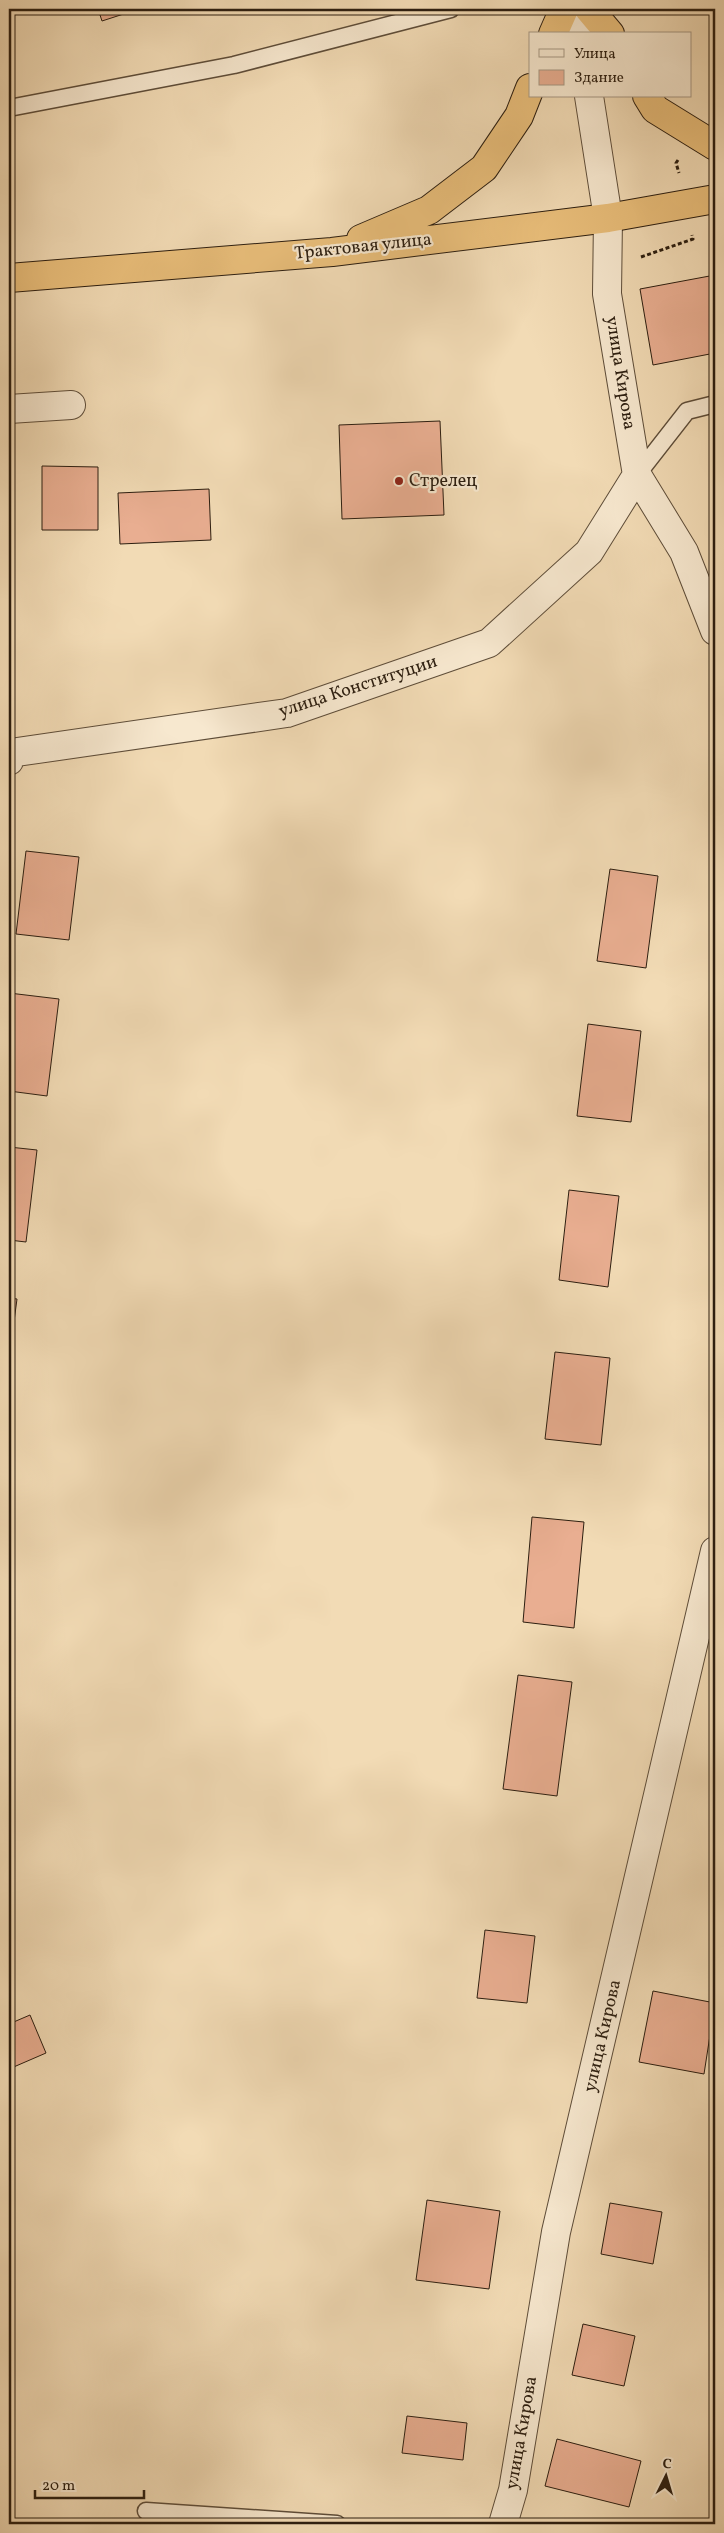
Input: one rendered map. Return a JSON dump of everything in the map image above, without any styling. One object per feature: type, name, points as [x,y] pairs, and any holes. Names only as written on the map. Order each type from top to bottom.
[{"type":"highway","points":[[554,32],[564,9]]},
{"type":"highway","points":[[589,9],[608,32]]},
{"type":"highway","points":[[332,252],[428,210],[484,168],[519,116],[529,91]]},
{"type":"highway","points":[[648,98],[655,109],[715,146]]},
{"type":"highway","name":"Трактовая улица","points":[[9,278],[332,252],[608,218],[715,199]]},
{"type":"street","points":[[576,9],[580,32]]},
{"type":"street","name":"улица Кирова","points":[[590,98],[608,218],[607,294],[637,475],[684,552],[715,631]]},
{"type":"street","points":[[9,409],[71,405]]},
{"type":"street","name":"улица Конституции","points":[[9,761],[10,754],[287,713],[489,643],[589,552],[637,475]]},
{"type":"street","name":"улица Кирова","points":[[503,2524],[513,2490],[556,2232],[715,1551]]},
{"type":"lane","points":[[9,108],[234,65],[450,9]]},
{"type":"lane","points":[[637,475],[687,411],[715,404]]},
{"type":"lane","points":[[146,2511],[337,2524]]},
{"type":"building","points":[[98,9],[139,9],[102,21]]},
{"type":"building","points":[[715,275],[715,353],[653,365],[640,289]]},
{"type":"building","points":[[440,421],[444,515],[342,519],[339,425]]},
{"type":"building","points":[[42,466],[98,467],[98,530],[42,530]]},
{"type":"building","points":[[209,489],[211,540],[120,544],[118,493]]},
{"type":"building","points":[[26,851],[79,857],[69,940],[16,934]]},
{"type":"building","points":[[610,869],[658,876],[646,968],[597,961]]},
{"type":"building","points":[[9,993],[59,999],[47,1096],[9,1091]]},
{"type":"building","points":[[588,1024],[641,1031],[631,1122],[577,1116]]},
{"type":"building","points":[[9,1147],[37,1150],[26,1242],[9,1240]]},
{"type":"building","points":[[569,1190],[619,1196],[608,1287],[559,1280]]},
{"type":"building","points":[[9,1298],[17,1299],[9,1359]]},
{"type":"building","points":[[555,1352],[610,1358],[601,1445],[545,1439]]},
{"type":"building","points":[[532,1517],[584,1522],[574,1628],[523,1622]]},
{"type":"building","points":[[518,1675],[572,1682],[557,1796],[503,1789]]},
{"type":"building","points":[[485,1930],[535,1936],[527,2003],[477,1998]]},
{"type":"building","points":[[653,1991],[715,2003],[704,2074],[639,2062]]},
{"type":"building","points":[[30,2015],[46,2053],[9,2069],[9,2024]]},
{"type":"building","points":[[427,2200],[500,2211],[489,2289],[416,2280]]},
{"type":"building","points":[[610,2203],[662,2212],[653,2264],[601,2254]]},
{"type":"building","points":[[583,2324],[635,2336],[624,2386],[572,2375]]},
{"type":"building","points":[[407,2416],[467,2423],[463,2460],[402,2453]]},
{"type":"building","points":[[557,2439],[641,2461],[629,2507],[545,2486]]},
{"type":"place","name":"Стрелец","points":[[399,481]]}]
